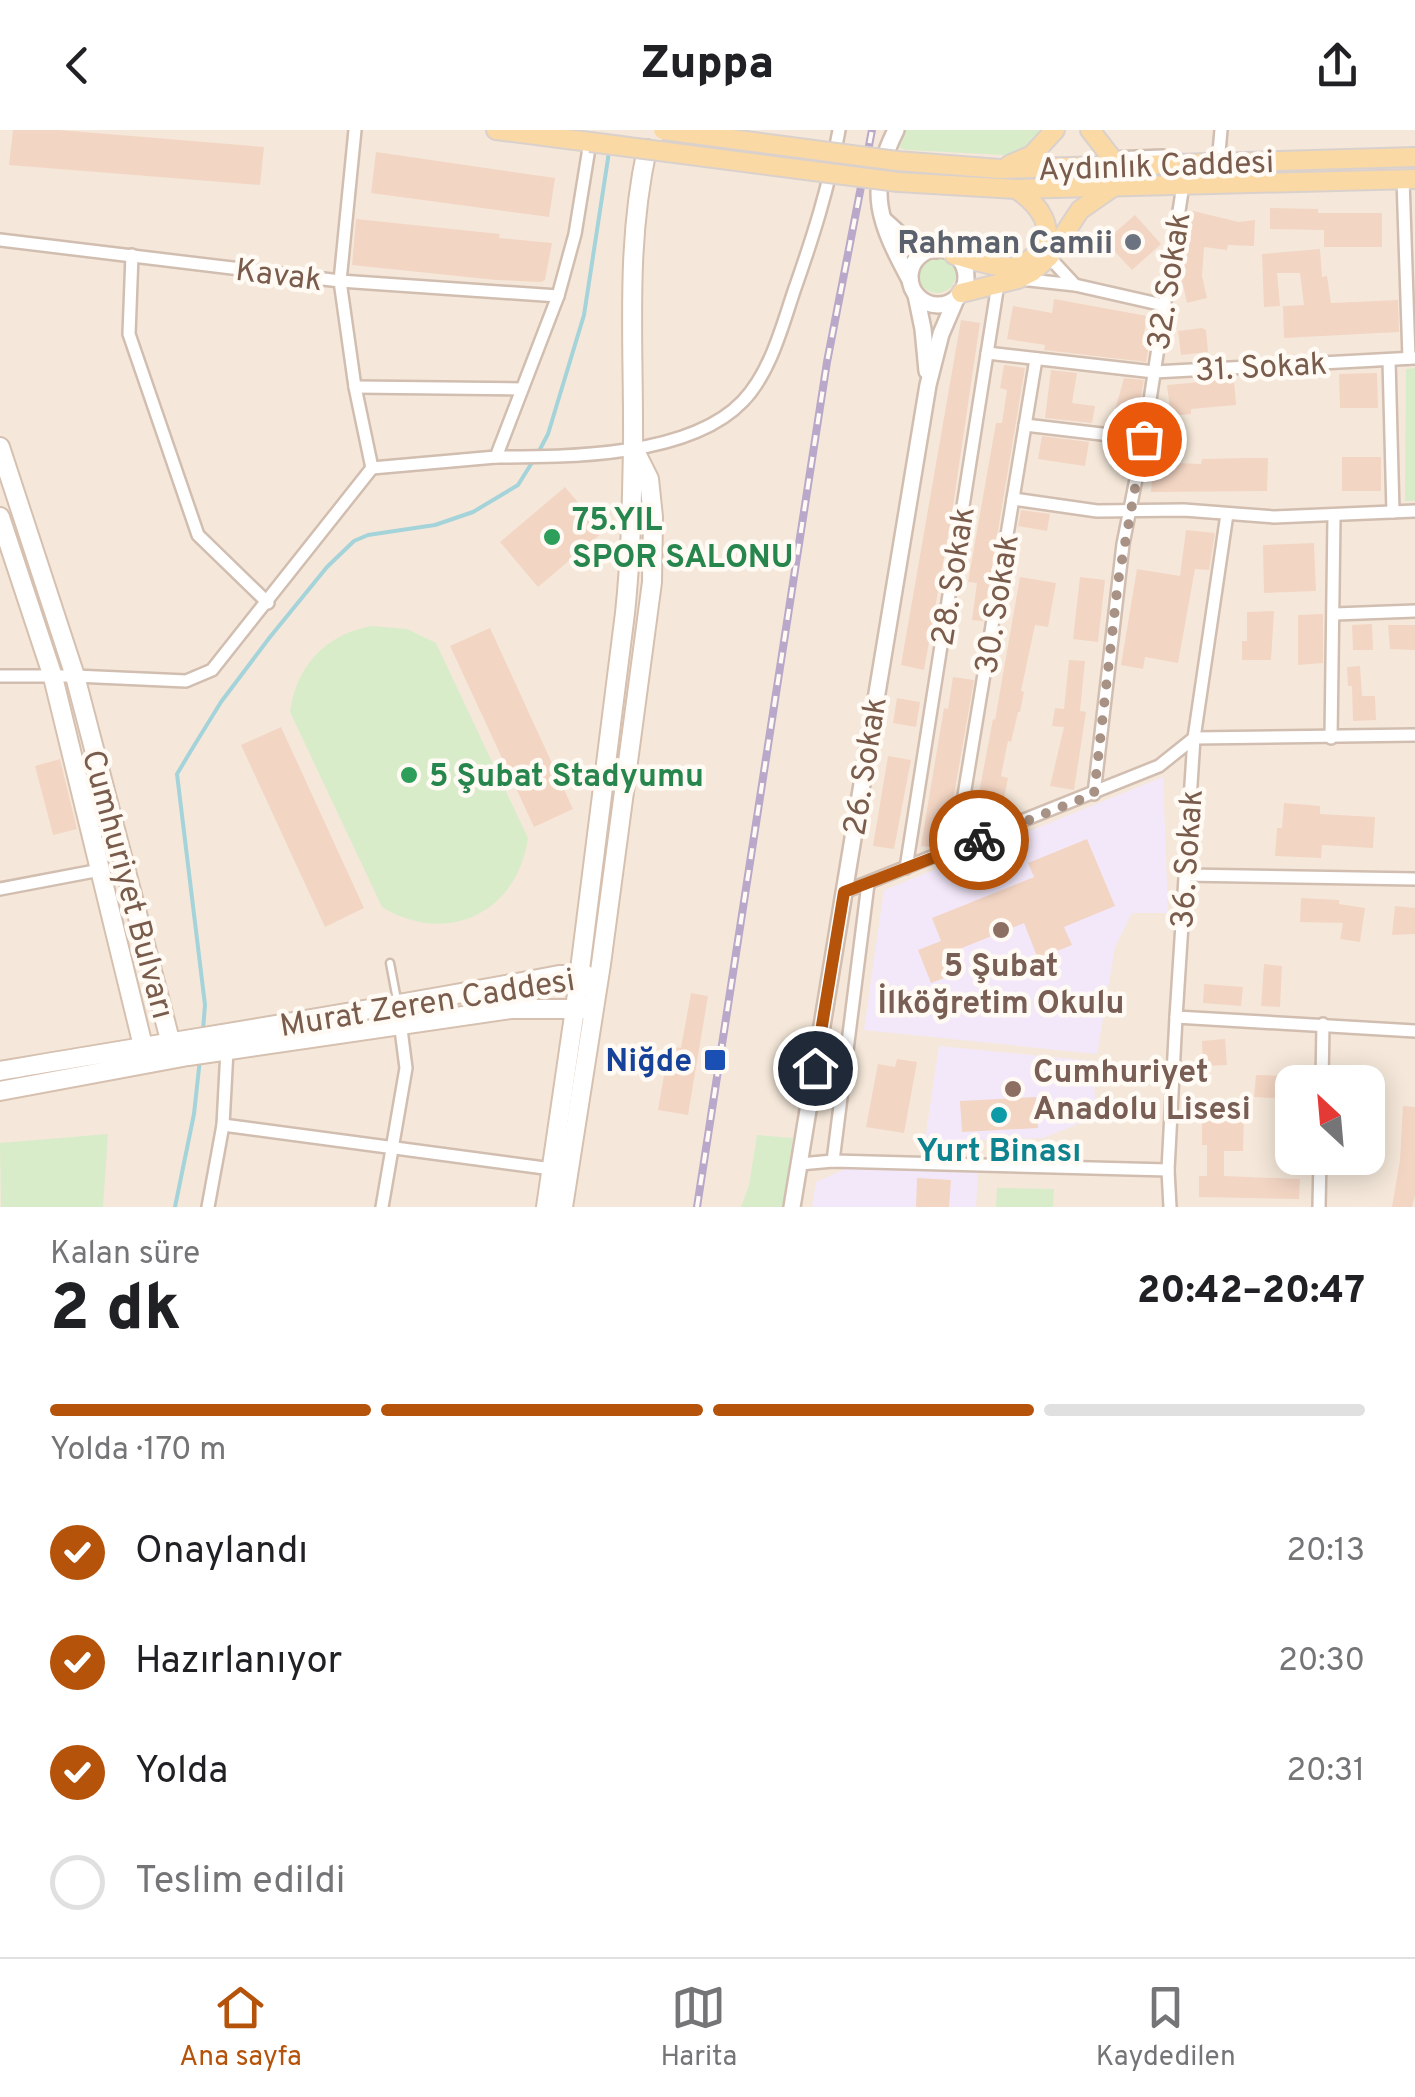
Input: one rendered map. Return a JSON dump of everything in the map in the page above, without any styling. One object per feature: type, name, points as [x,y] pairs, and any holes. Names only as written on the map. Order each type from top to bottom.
[{"type":"main road","name":"Aydınlık Caddesi","points":[[496,130],[955,188],[1409,179]]},
{"type":"main road","name":"Aydınlık Caddesi","points":[[663,130],[896,162],[1218,163],[1415,157]]},
{"type":"main road","points":[[1009,163],[1032,155],[1056,130]]},
{"type":"main road","points":[[1090,130],[1114,162]]},
{"type":"main road","points":[[546,1207],[576,1009],[626,613],[632,447],[630,289],[636,198],[647,149]]},
{"type":"main road","points":[[958,296],[1032,272],[1049,257],[1080,210],[1113,186]]},
{"type":"main road","points":[[945,252],[1012,266],[1028,261],[1041,249],[1047,233],[1044,218],[1033,202],[1016,188]]},
{"type":"main road","name":"Cumhuriyet Bulvarı","points":[[0,447],[75,676],[182,1044],[156,1062],[143,1046],[53,677],[0,517]]},
{"type":"main road","points":[[563,1207],[652,582],[653,517],[648,479],[632,447]]},
{"type":"main road","name":"Murat Zeren Caddesi","points":[[0,1071],[143,1046],[219,1045],[400,1015],[580,973],[590,978],[596,993],[590,1006],[576,1009],[511,1008],[400,1015]]},
{"type":"main road","points":[[0,1090],[156,1062]]},
{"type":"street","points":[[355,130],[340,281],[372,468]]},
{"type":"street","points":[[0,676],[186,682],[200,678],[212,670],[268,602],[372,468],[496,457],[557,457],[632,447],[682,438],[715,422],[743,402],[762,373],[828,192],[839,130]]},
{"type":"street","points":[[896,130],[884,160],[880,215],[899,236],[945,252],[962,264],[966,276],[958,296],[934,305],[913,287],[916,260],[945,252]]},
{"type":"street","points":[[1218,163],[1221,130]]},
{"type":"street","points":[[496,457],[558,296],[575,234],[590,142]]},
{"type":"street","points":[[1114,162],[1164,155]]},
{"type":"street","points":[[1409,179],[1412,358]]},
{"type":"street","name":"32. Sokak","points":[[1094,794],[1128,512],[1144,439],[1183,185]]},
{"type":"street","name":"26. Sokak","points":[[880,215],[913,287],[924,329],[928,385]]},
{"type":"street","name":"Kavak","points":[[0,240],[340,281],[558,296]]},
{"type":"street","points":[[132,255],[130,334],[198,535],[268,602]]},
{"type":"street","points":[[1049,257],[1075,285]]},
{"type":"street","points":[[1018,279],[1075,285],[1163,305]]},
{"type":"street","name":"28. Sokak","points":[[906,868],[998,284]]},
{"type":"street","name":"26. Sokak","points":[[792,1207],[928,385],[941,334],[958,296]]},
{"type":"street","name":"31. Sokak","points":[[987,353],[1154,372],[1412,358]]},
{"type":"street","name":"30. Sokak","points":[[955,850],[1036,358]]},
{"type":"street","points":[[1389,360],[1393,512]]},
{"type":"street","points":[[355,386],[522,389]]},
{"type":"street","points":[[1025,425],[1144,439]]},
{"type":"street","points":[[1013,499],[1097,511],[1184,510],[1334,517],[1415,512]]},
{"type":"street","name":"36. Sokak","points":[[1170,1207],[1168,1170],[1194,738],[1227,514]]},
{"type":"street","points":[[1331,738],[1334,517]]},
{"type":"street","points":[[1335,614],[1415,611]]},
{"type":"street","points":[[844,892],[1159,766],[1194,738],[1415,735]]},
{"type":"street","points":[[0,889],[100,870]]},
{"type":"street","points":[[1186,875],[1415,880]]},
{"type":"street","points":[[833,1161],[868,884]]},
{"type":"street","points":[[382,1207],[406,1068],[400,1015]]},
{"type":"street","points":[[1176,1017],[1415,1031]]},
{"type":"street","points":[[1322,1065],[1323,1024]]},
{"type":"street","points":[[208,1207],[223,1125],[219,1045]]},
{"type":"street","points":[[223,1125],[552,1168]]},
{"type":"street","points":[[800,1164],[833,1161],[1168,1170]]},
{"type":"street","points":[[1319,1207],[1320,1175]]},
{"type":"lane","points":[[390,963],[400,1015]]},
{"type":"shaded area","name":"Niğde","points":[[0,130],[1415,130],[1415,1207],[0,1207]]},
{"type":"shaded area","name":"5 Şubat İlköğretim Okulu","points":[[1163,777],[1168,913],[1132,913],[1115,947],[1097,1054],[864,1030],[884,890]]},
{"type":"shaded area","name":"Cumhuriyet Anadolu Lisesi","points":[[939,1046],[1093,1061],[1096,1117],[1043,1138],[925,1141]]},
{"type":"shaded area","name":"Cumhuriyet Anadolu Lisesi","points":[[850,1167],[978,1170],[976,1207],[812,1207],[816,1182]]},
{"type":"green space","points":[[904,130],[1051,130],[1022,156],[907,150],[900,148],[897,140]]},
{"type":"green space","points":[[937,255],[950,261],[956,274],[950,287],[937,293],[924,287],[918,274],[924,261]]},
{"type":"green space","points":[[1415,368],[1415,501],[1405,501],[1406,369]]},
{"type":"green space","name":"5 Şubat Stadyumu","points":[[371,626],[407,629],[436,643],[528,838],[510,886],[494,904],[475,916],[430,923],[382,907],[290,712],[299,680],[316,655],[340,637]]},
{"type":"green space","points":[[108,1134],[103,1207],[1,1207],[0,1143]]},
{"type":"green space","points":[[757,1135],[793,1138],[783,1207],[741,1207],[749,1185]]},
{"type":"green space","points":[[997,1188],[1054,1189],[1053,1207],[996,1207]]},
{"type":"building","points":[[13,130],[59,130],[264,147],[260,185],[9,165]]},
{"type":"building","points":[[376,152],[555,178],[549,217],[371,193]]},
{"type":"building","points":[[1270,208],[1382,213],[1382,247],[1324,247],[1324,230],[1270,229]]},
{"type":"building","points":[[1189,210],[1239,222],[1255,220],[1254,246],[1228,245],[1227,250],[1204,247],[1202,276],[1207,298],[1187,303],[1180,271]]},
{"type":"building","name":"Rahman Camii","points":[[1135,215],[1161,244],[1132,270],[1105,241]]},
{"type":"building","points":[[356,219],[552,243],[545,280],[496,280],[352,265]]},
{"type":"building","points":[[1320,249],[1322,277],[1327,276],[1331,303],[1398,300],[1399,332],[1284,338],[1283,306],[1304,305],[1300,273],[1277,273],[1280,306],[1264,307],[1262,254]]},
{"type":"building","points":[[1054,299],[1147,316],[1142,345],[1149,346],[1146,362],[1044,350],[1045,345],[1007,339],[1013,306],[1052,313]]},
{"type":"building","points":[[961,320],[980,323],[924,670],[901,665]]},
{"type":"building","points":[[1206,330],[1208,352],[1181,355],[1178,331]]},
{"type":"building","points":[[1004,365],[1025,368],[983,621],[972,620],[977,583],[968,582],[996,423],[1002,423],[1007,390],[1000,388]]},
{"type":"building","points":[[1051,370],[1077,373],[1072,403],[1095,406],[1092,423],[1045,418]]},
{"type":"building","points":[[1377,373],[1378,408],[1340,408],[1339,374]]},
{"type":"building","points":[[1124,378],[1144,380],[1135,429],[1111,425]]},
{"type":"building","points":[[1234,379],[1236,405],[1191,409],[1191,414],[1171,416],[1167,385]]},
{"type":"building","points":[[1042,436],[1089,442],[1085,466],[1038,459]]},
{"type":"building","points":[[1342,457],[1381,457],[1381,491],[1342,491]]},
{"type":"building","points":[[1268,458],[1267,491],[1151,492],[1153,467],[1175,469],[1175,463],[1201,464],[1202,459]]},
{"type":"building","name":"75.YIL SPOR SALONU","points":[[565,487],[603,532],[538,587],[500,542]]},
{"type":"building","points":[[1021,510],[1050,514],[1047,531],[1018,526]]},
{"type":"building","points":[[1186,530],[1215,533],[1209,570],[1195,569],[1178,663],[1145,657],[1143,669],[1121,665],[1137,569],[1180,576]]},
{"type":"building","points":[[1314,543],[1316,591],[1264,593],[1263,545]]},
{"type":"building","points":[[1020,577],[1056,583],[1048,627],[1035,625],[1020,712],[1011,742],[1008,741],[1001,776],[1008,778],[1004,798],[979,793]]},
{"type":"building","points":[[1080,577],[1105,580],[1098,642],[1073,639]]},
{"type":"building","points":[[1274,611],[1271,660],[1242,660],[1242,641],[1247,641],[1247,612]]},
{"type":"building","points":[[1323,614],[1323,663],[1298,665],[1298,615]]},
{"type":"building","points":[[1372,624],[1373,650],[1353,650],[1352,625]]},
{"type":"building","points":[[1388,625],[1415,625],[1415,650],[1390,649]]},
{"type":"building","points":[[490,628],[573,809],[534,827],[450,646]]},
{"type":"building","points":[[1069,660],[1085,661],[1080,711],[1086,712],[1074,790],[1050,786],[1064,727],[1052,726],[1055,708],[1064,709]]},
{"type":"building","points":[[1360,666],[1362,696],[1375,696],[1376,720],[1353,721],[1347,667]]},
{"type":"building","points":[[953,677],[974,680],[946,841],[936,839],[934,846],[921,846],[944,708],[948,709]]},
{"type":"building","points":[[897,698],[920,702],[916,727],[893,723]]},
{"type":"building","points":[[281,727],[364,908],[325,927],[241,745]]},
{"type":"building","points":[[888,756],[911,760],[894,849],[873,846]]},
{"type":"building","points":[[60,759],[77,829],[53,835],[35,766]]},
{"type":"building","points":[[1284,803],[1320,806],[1320,814],[1375,817],[1373,848],[1322,845],[1321,858],[1275,856]]},
{"type":"building","points":[[1087,839],[1115,906],[1064,927],[1072,945],[1038,959],[1024,923],[957,950],[965,970],[931,983],[918,950],[941,941],[932,918],[1034,877],[1028,863]]},
{"type":"building","points":[[1301,898],[1339,900],[1339,904],[1365,908],[1360,942],[1340,939],[1343,923],[1300,922]]},
{"type":"building","points":[[1395,906],[1415,908],[1415,934],[1392,935]]},
{"type":"building","points":[[1264,964],[1282,966],[1280,1007],[1261,1006]]},
{"type":"building","points":[[1204,984],[1243,987],[1241,1006],[1203,1003]]},
{"type":"building","points":[[691,993],[708,996],[688,1115],[658,1110],[669,1046],[681,1048]]},
{"type":"building","points":[[1225,1039],[1227,1065],[1203,1066],[1202,1041]]},
{"type":"building","points":[[897,1059],[917,1062],[904,1133],[866,1127],[878,1064],[895,1067]]},
{"type":"building","points":[[1256,1075],[1275,1076],[1275,1098],[1254,1097]]},
{"type":"building","name":"Yurt Binası","points":[[1036,1097],[1038,1128],[962,1132],[960,1101]]},
{"type":"building","points":[[1403,1106],[1415,1107],[1415,1195],[1412,1207],[1392,1207],[1400,1160]]},
{"type":"building","points":[[1207,1109],[1244,1115],[1243,1151],[1224,1151],[1224,1176],[1300,1179],[1299,1199],[1199,1197],[1199,1176],[1207,1176],[1202,1117],[1207,1117]]},
{"type":"building","points":[[917,1178],[951,1180],[949,1207],[916,1207]]},
{"type":"waterway","points":[[538,453],[548,434],[584,315],[609,152]]},
{"type":"waterway","points":[[203,1030],[205,1005],[177,774],[221,702],[270,637],[327,567],[354,541],[368,535],[435,525],[473,512],[518,485],[533,461]]},
{"type":"waterway","points":[[175,1207],[194,1114],[200,1059]]},
{"type":"railway","points":[[697,1207],[827,362],[872,130]]},
{"type":"way so far","points":[[979,840],[1094,794],[1118,582],[1144,439]]},
{"type":"place","name":"Rahman Camii","points":[[1133,242]]},
{"type":"place","name":"75.YIL SPOR SALONU","points":[[552,537]]},
{"type":"place","name":"5 Şubat Stadyumu","points":[[409,775]]},
{"type":"place","name":"5 Şubat İlköğretim Okulu","points":[[1001,930]]},
{"type":"place","name":"Niğde","points":[[715,1060]]},
{"type":"place","name":"Cumhuriyet Anadolu Lisesi","points":[[1013,1089]]},
{"type":"place","name":"Yurt Binası","points":[[999,1115]]},
{"type":"route","points":[[815,1068],[844,892],[979,840]]}]
